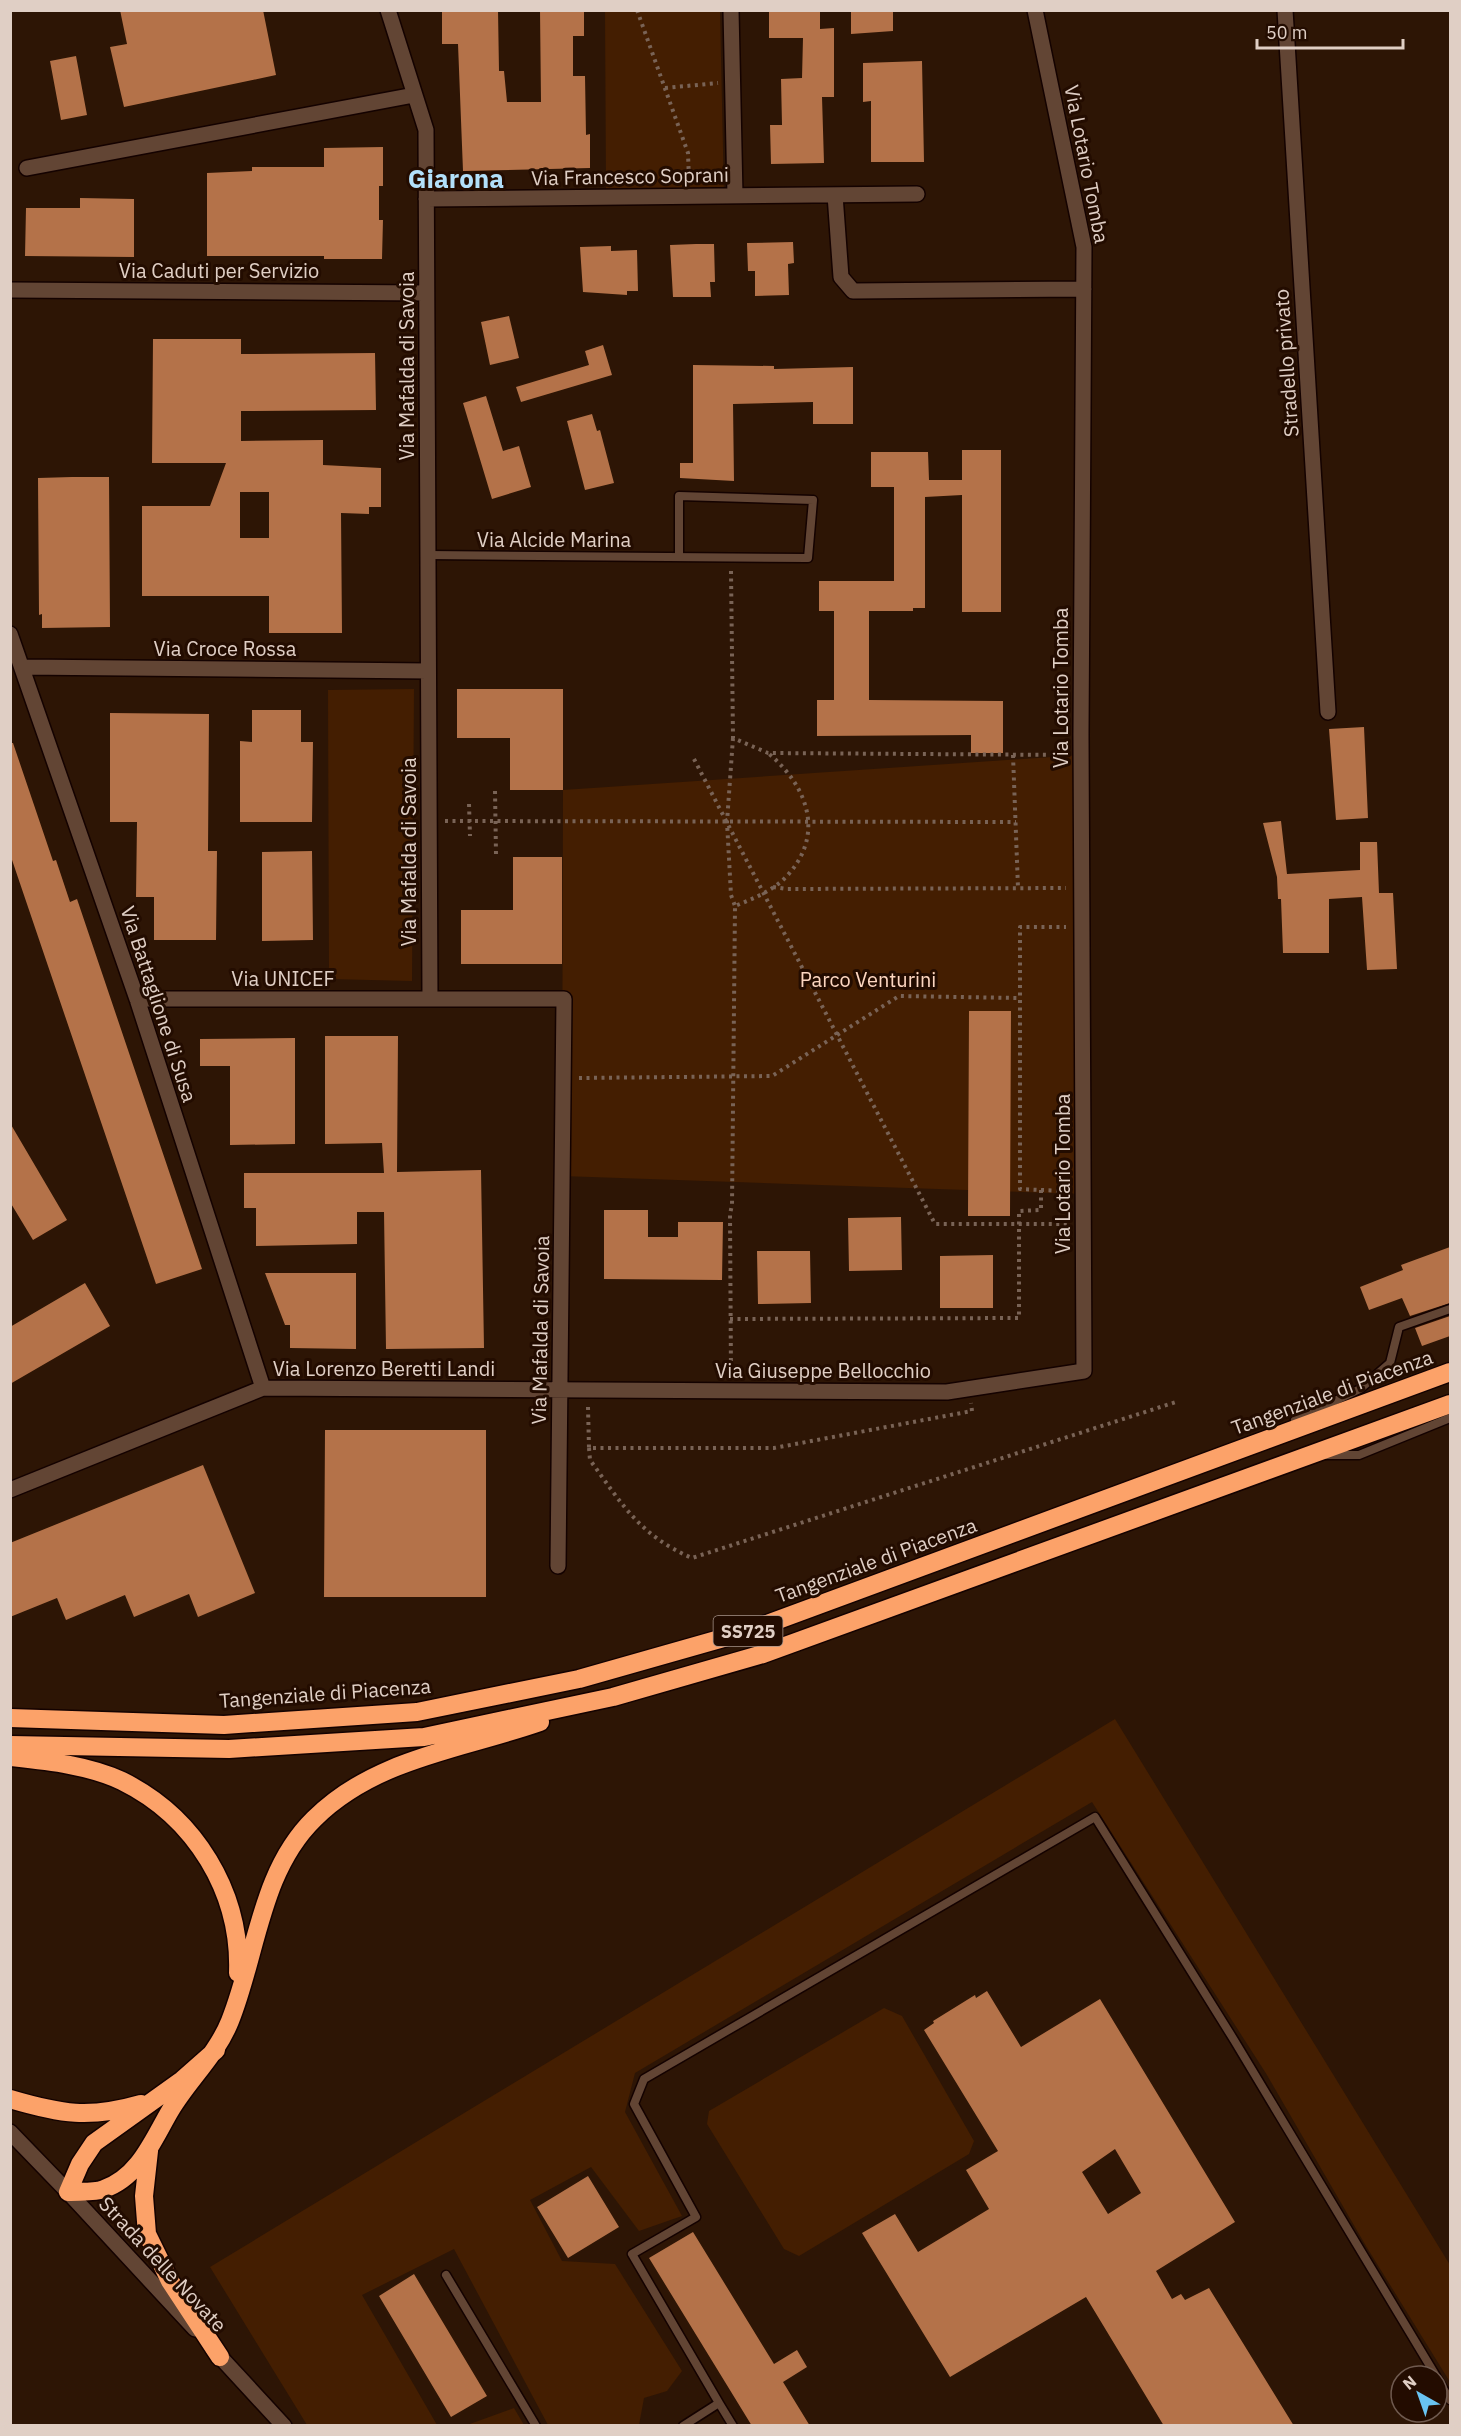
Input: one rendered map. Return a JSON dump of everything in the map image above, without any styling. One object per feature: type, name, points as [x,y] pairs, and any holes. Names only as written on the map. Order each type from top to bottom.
[{"type":"highway","name":"Tangenziale di Piacenza","points":[[10,1718],[224,1725],[417,1712],[579,1679],[748,1631],[1450,1372]]},
{"type":"highway","name":"SS725","points":[[10,1745],[229,1749],[424,1737],[613,1697],[763,1654],[1450,1404]]},
{"type":"highway","points":[[216,2050],[182,2080],[94,2144],[80,2164],[68,2192],[104,2189],[126,2177],[149,2151],[171,2110],[216,2050],[238,1998],[268,1890],[293,1844],[313,1819],[340,1796],[374,1777],[430,1753],[502,1735],[613,1697]]},
{"type":"highway","points":[[10,1757],[61,1763],[121,1781],[176,1818],[212,1865],[228,1898],[234,1916],[239,1954],[238,1998]]},
{"type":"highway","points":[[10,2099],[64,2114],[97,2114],[152,2101]]},
{"type":"highway","points":[[149,2151],[144,2196],[147,2234],[170,2281],[220,2357]]},
{"type":"street","name":"Via Mafalda di Savoia","points":[[388,10],[426,130],[430,999],[564,999],[558,1566]]},
{"type":"street","points":[[731,10],[735,196]]},
{"type":"street","name":"Via Lotario Tomba","points":[[1035,10],[1084,247],[1081,755],[1084,1371]]},
{"type":"street","name":"Stradello privato","points":[[1285,10],[1328,712]]},
{"type":"street","points":[[27,168],[414,95]]},
{"type":"street","name":"Via Francesco Soprani","points":[[426,199],[917,194]]},
{"type":"street","points":[[835,195],[841,277],[853,291],[1084,289]]},
{"type":"street","name":"Via Caduti per Servizio","points":[[10,290],[426,293]]},
{"type":"street","name":"Via Battaglione di Susa","points":[[10,634],[137,999],[262,1388]]},
{"type":"street","name":"Via Croce Rossa","points":[[22,668],[428,670]]},
{"type":"street","name":"Via UNICEF","points":[[137,999],[430,999]]},
{"type":"street","name":"Via Giuseppe Bellocchio","points":[[561,1391],[947,1392],[1084,1371]]},
{"type":"street","name":"Via Lorenzo Beretti Landi","points":[[10,1490],[262,1388],[561,1391]]},
{"type":"street","name":"Strada delle Novate","points":[[10,2132],[284,2426]]},
{"type":"lane","name":"Via Alcide Marina","points":[[428,555],[679,557],[731,557],[808,558],[813,500],[680,496],[679,557]]},
{"type":"lane","points":[[1155,1481],[1173,1465],[1301,1418],[1360,1389],[1390,1363],[1399,1327],[1450,1309]]},
{"type":"lane","points":[[1308,1455],[1359,1455],[1450,1418]]},
{"type":"lane","points":[[733,2426],[632,2254],[696,2217],[634,2104],[644,2079],[1095,1817],[1234,2040],[1428,2364]]},
{"type":"lane","points":[[446,2275],[536,2426]]},
{"type":"lane","points":[[683,2426],[719,2403]]},
{"type":"path","points":[[637,10],[688,153],[689,185]]},
{"type":"path","points":[[665,88],[718,83]]},
{"type":"path","points":[[731,557],[733,738],[727,822],[731,895],[735,906],[731,1391]]},
{"type":"path","points":[[733,738],[768,753],[783,765],[798,784],[808,811],[808,835],[801,856],[783,879],[773,887],[735,906]]},
{"type":"path","points":[[768,753],[1081,755]]},
{"type":"path","points":[[1013,755],[1018,888]]},
{"type":"path","points":[[694,759],[936,1224],[1083,1224]]},
{"type":"path","points":[[495,791],[496,854]]},
{"type":"path","points":[[469,804],[470,836]]},
{"type":"path","points":[[429,821],[1016,822]]},
{"type":"path","points":[[773,887],[787,890],[1082,888]]},
{"type":"path","points":[[1082,927],[1020,927],[1020,1189],[1083,1192]]},
{"type":"path","points":[[563,1079],[772,1076],[899,996],[1020,998]]},
{"type":"path","points":[[730,1319],[1019,1318],[1019,1211],[1041,1210],[1041,1190]]},
{"type":"path","points":[[589,1448],[774,1448],[972,1411],[970,1388]]},
{"type":"path","points":[[588,1391],[590,1460],[647,1533],[668,1548],[692,1558],[1176,1402]]},
{"type":"green space","points":[[605,11],[720,11],[724,196],[606,190]]},
{"type":"green space","points":[[414,689],[412,981],[329,979],[328,690]]},
{"type":"green space","name":"Parco Venturini","points":[[1081,755],[1083,1194],[562,1176],[563,790]]},
{"type":"green space","points":[[1115,1719],[1450,2265],[1450,2382],[1449,2364],[1439,2364],[1366,2246],[1267,2075],[1092,1802],[635,2073],[625,2112],[682,2216],[639,2231],[591,2167],[530,2200],[562,2261],[615,2264],[682,2371],[667,2391],[644,2398],[639,2425],[548,2425],[454,2249],[362,2295],[437,2425],[307,2425],[210,2267]]},
{"type":"green space","points":[[884,2008],[902,2016],[974,2141],[969,2154],[799,2256],[784,2249],[707,2124],[709,2111]]},
{"type":"green space","points":[[514,2408],[524,2425],[467,2425]]},
{"type":"building","points":[[120,10],[263,10],[276,75],[124,107],[110,47],[127,44]]},
{"type":"building","points":[[442,10],[498,10],[499,71],[504,71],[507,102],[541,102],[540,10],[584,10],[584,36],[573,36],[573,76],[585,76],[586,135],[590,134],[590,168],[463,171],[458,44],[442,44]]},
{"type":"building","points":[[769,10],[820,10],[820,29],[834,28],[834,97],[822,97],[824,163],[771,164],[770,125],[782,125],[781,79],[802,78],[803,38],[769,38]]},
{"type":"building","points":[[851,10],[893,10],[893,31],[851,34]]},
{"type":"building","points":[[76,56],[87,115],[61,120],[50,61]]},
{"type":"building","points":[[922,61],[924,162],[871,162],[871,101],[863,102],[863,63]]},
{"type":"building","points":[[383,147],[383,186],[379,186],[379,220],[383,220],[382,259],[324,259],[324,256],[207,256],[207,173],[252,171],[252,167],[324,167],[324,148]]},
{"type":"building","points":[[80,198],[134,199],[134,257],[25,256],[26,208],[80,208]]},
{"type":"building","points":[[793,242],[794,263],[788,264],[789,295],[755,296],[755,271],[748,271],[747,243]]},
{"type":"building","points":[[714,244],[715,282],[710,282],[711,297],[673,297],[670,245]]},
{"type":"building","points":[[611,246],[611,251],[637,250],[638,291],[627,291],[627,295],[583,292],[580,247]]},
{"type":"building","points":[[509,316],[519,358],[490,365],[481,322]]},
{"type":"building","points":[[153,339],[241,339],[241,354],[375,353],[376,410],[241,411],[241,441],[323,440],[323,465],[381,468],[381,507],[369,507],[369,514],[341,513],[342,633],[269,633],[269,596],[142,596],[142,506],[210,506],[226,463],[152,463]],"holes":[[[240,492],[269,492],[269,538],[240,538]]]},
{"type":"building","points":[[603,345],[612,375],[521,402],[516,387],[589,365],[585,351]]},
{"type":"building","points":[[693,365],[774,366],[774,369],[853,367],[853,424],[813,424],[813,402],[733,404],[734,481],[680,478],[680,463],[693,463]]},
{"type":"building","points":[[486,396],[503,451],[519,446],[531,487],[492,499],[463,403]]},
{"type":"building","points":[[592,414],[597,431],[600,430],[614,483],[585,490],[567,421]]},
{"type":"building","points":[[962,450],[1001,450],[1001,612],[962,612],[962,495],[925,497],[925,608],[913,608],[913,611],[869,611],[869,700],[1003,701],[1003,753],[971,753],[971,735],[817,736],[817,700],[834,700],[834,611],[819,611],[819,581],[894,581],[894,487],[871,487],[871,452],[928,452],[929,480],[962,480]]},
{"type":"building","points":[[109,477],[110,627],[42,628],[42,614],[39,615],[38,478]]},
{"type":"building","points":[[457,689],[563,689],[563,790],[510,790],[510,738],[457,738]]},
{"type":"building","points":[[252,710],[301,710],[301,742],[313,742],[312,822],[240,822],[240,741],[252,742]]},
{"type":"building","points":[[110,713],[209,714],[208,851],[217,851],[216,940],[154,940],[154,897],[136,897],[137,822],[110,822]]},
{"type":"building","points":[[1364,727],[1368,818],[1336,820],[1329,729]]},
{"type":"building","points":[[10,743],[13,743],[53,861],[56,860],[70,902],[77,899],[202,1269],[156,1284],[10,854]]},
{"type":"building","points":[[1281,821],[1287,874],[1360,870],[1360,842],[1377,842],[1379,893],[1393,893],[1397,969],[1367,970],[1362,897],[1329,899],[1329,953],[1283,953],[1281,899],[1278,899],[1277,877],[1263,823]]},
{"type":"building","points":[[312,851],[313,940],[262,941],[262,852]]},
{"type":"building","points":[[513,857],[562,857],[562,964],[461,964],[461,910],[513,910]]},
{"type":"building","points":[[969,1011],[1011,1011],[1010,1216],[968,1216]]},
{"type":"building","points":[[325,1036],[398,1036],[397,1172],[481,1170],[484,1348],[386,1349],[384,1212],[357,1212],[357,1244],[256,1246],[256,1208],[244,1208],[244,1173],[384,1173],[382,1143],[325,1144]]},
{"type":"building","points":[[295,1038],[295,1144],[230,1145],[230,1066],[200,1066],[200,1039]]},
{"type":"building","points":[[10,1123],[67,1220],[33,1240],[10,1202]]},
{"type":"building","points":[[604,1210],[648,1210],[648,1237],[678,1237],[678,1222],[723,1222],[722,1280],[604,1279]]},
{"type":"building","points":[[901,1217],[902,1270],[849,1271],[848,1218]]},
{"type":"building","points":[[1450,1247],[1450,1303],[1410,1316],[1402,1298],[1369,1310],[1360,1287],[1403,1270],[1401,1265]]},
{"type":"building","points":[[757,1251],[810,1251],[811,1303],[758,1304]]},
{"type":"building","points":[[993,1255],[993,1308],[940,1308],[940,1256]]},
{"type":"building","points":[[265,1273],[356,1273],[356,1349],[290,1348],[290,1325],[285,1325]]},
{"type":"building","points":[[85,1283],[110,1326],[10,1384],[10,1327]]},
{"type":"building","points":[[1450,1316],[1450,1336],[1422,1346],[1415,1328]]},
{"type":"building","points":[[325,1430],[486,1430],[486,1597],[324,1597]]},
{"type":"building","points":[[203,1465],[255,1593],[198,1617],[189,1594],[134,1617],[125,1595],[66,1620],[57,1598],[10,1617],[10,1543]]},
{"type":"building","points":[[987,1991],[1021,2047],[1100,1999],[1235,2222],[1156,2271],[1172,2299],[1181,2294],[1185,2300],[1209,2288],[1294,2426],[1164,2426],[1086,2297],[950,2377],[862,2233],[895,2214],[918,2252],[989,2209],[966,2170],[998,2151],[924,2030],[934,2023],[933,2021],[975,1995],[976,1998]],"holes":[[[1115,2149],[1141,2193],[1108,2214],[1082,2172]]]},
{"type":"building","points":[[588,2176],[619,2227],[568,2258],[537,2207]]},
{"type":"building","points":[[693,2232],[774,2364],[797,2350],[807,2367],[783,2382],[810,2426],[752,2426],[649,2258]]},
{"type":"building","points":[[414,2274],[487,2396],[451,2417],[379,2296]]},
{"type":"district","name":"Giarona","points":[[456,178]]}]
